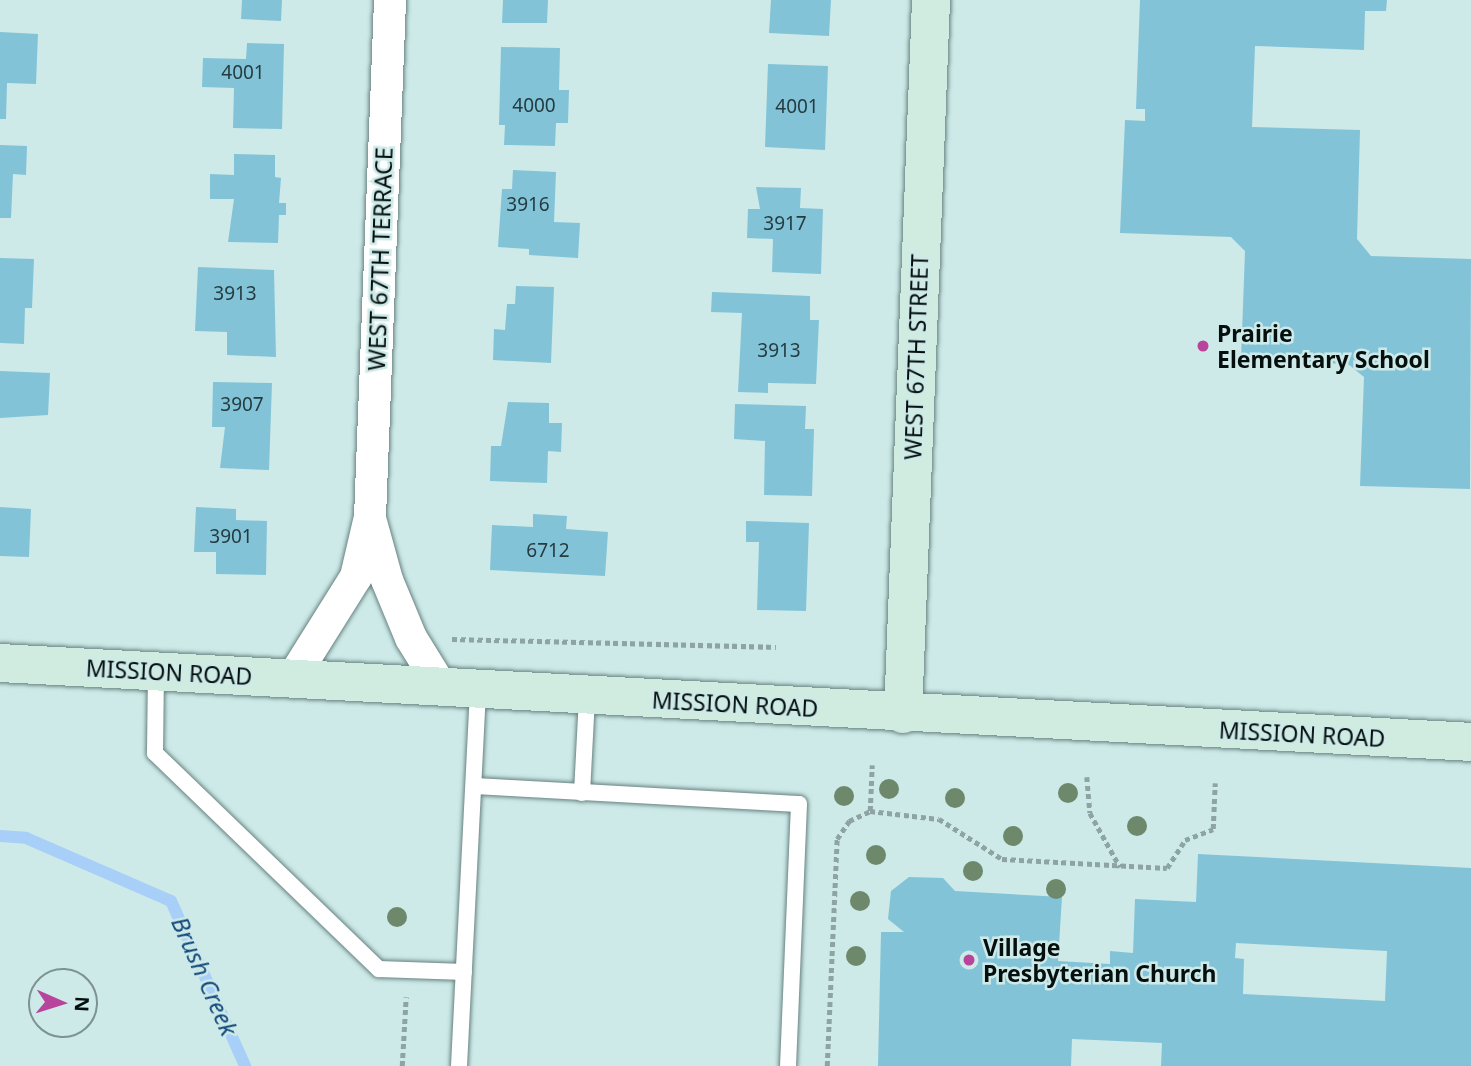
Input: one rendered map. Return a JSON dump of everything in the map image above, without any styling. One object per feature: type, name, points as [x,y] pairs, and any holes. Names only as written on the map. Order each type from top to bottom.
[{"type":"main road","name":"WEST 67TH STREET","points":[[902,714],[931,0]]},
{"type":"main road","name":"MISSION ROAD","points":[[0,663],[902,714],[1471,742]]},
{"type":"street","name":"WEST 67TH TERRACE","points":[[292,679],[356,577],[370,517],[390,0]]},
{"type":"street","name":"WEST 67TH TERRACE","points":[[370,517],[397,603],[460,689]]},
{"type":"lane","points":[[156,671],[155,753],[379,969],[464,972]]},
{"type":"lane","points":[[459,1066],[474,786],[460,689]]},
{"type":"lane","points":[[582,793],[587,696]]},
{"type":"lane","points":[[474,786],[799,804],[788,1066]]},
{"type":"path","points":[[446,639],[776,647]]},
{"type":"path","points":[[870,811],[872,765]]},
{"type":"path","points":[[1087,777],[1090,813],[1120,867]]},
{"type":"path","points":[[827,1066],[837,839],[849,821],[870,811],[939,819],[1002,859],[1167,869],[1185,840],[1213,829],[1215,783]]},
{"type":"path","points":[[402,1066],[407,970]]},
{"type":"building","points":[[242,0],[282,0],[281,21],[241,19]]},
{"type":"building","points":[[503,0],[548,0],[547,23],[502,23]]},
{"type":"building","points":[[771,0],[831,0],[829,36],[769,33]]},
{"type":"building","name":"Prairie Elementary School","points":[[1140,0],[1387,0],[1386,11],[1365,11],[1364,50],[1255,46],[1252,127],[1360,130],[1357,239],[1371,256],[1471,259],[1470,489],[1360,486],[1364,377],[1348,364],[1241,360],[1245,251],[1231,237],[1120,233],[1125,120],[1145,121],[1145,109],[1136,109]]},
{"type":"building","points":[[0,32],[38,34],[36,84],[7,83],[6,119],[0,119]]},
{"type":"building","points":[[247,43],[284,44],[282,129],[233,128],[234,88],[202,87],[203,58],[246,59]]},
{"type":"building","points":[[501,47],[560,48],[559,90],[569,90],[568,123],[556,123],[555,146],[504,145],[505,125],[499,125]]},
{"type":"building","points":[[768,64],[828,66],[825,150],[765,147]]},
{"type":"building","points":[[0,145],[27,146],[26,175],[13,174],[11,218],[0,218]]},
{"type":"building","points":[[234,154],[275,155],[275,177],[281,178],[279,203],[286,203],[286,215],[279,215],[278,243],[228,242],[234,199],[210,199],[210,174],[234,175]]},
{"type":"building","points":[[513,170],[556,172],[554,222],[580,223],[578,258],[529,255],[529,249],[498,247],[502,189],[512,189]]},
{"type":"building","points":[[756,187],[801,188],[800,208],[823,209],[821,274],[772,272],[773,239],[747,238],[748,209],[760,209]]},
{"type":"building","points":[[0,258],[34,259],[32,308],[25,308],[24,344],[0,343]]},
{"type":"building","points":[[198,267],[274,270],[276,357],[227,355],[227,332],[195,331]]},
{"type":"building","points":[[516,286],[554,287],[551,363],[493,360],[494,329],[505,330],[507,304],[515,304]]},
{"type":"building","points":[[712,292],[810,296],[810,320],[819,320],[816,384],[768,383],[768,393],[738,392],[742,313],[711,312]]},
{"type":"building","points":[[0,371],[50,373],[48,415],[0,418]]},
{"type":"building","points":[[213,382],[272,383],[269,470],[220,468],[225,427],[212,427]]},
{"type":"building","points":[[508,402],[549,403],[549,423],[562,423],[561,452],[548,451],[547,483],[490,481],[491,446],[501,446]]},
{"type":"building","points":[[735,404],[806,406],[805,429],[814,429],[812,496],[764,495],[765,441],[734,439]]},
{"type":"building","points":[[0,507],[31,509],[29,557],[0,556]]},
{"type":"building","points":[[196,507],[236,509],[236,520],[267,521],[266,575],[216,574],[216,552],[194,552]]},
{"type":"building","points":[[533,514],[567,516],[566,529],[608,532],[605,576],[490,570],[492,525],[533,527]]},
{"type":"building","points":[[746,521],[809,523],[806,611],[757,610],[759,542],[746,542]]},
{"type":"building","name":"Village Presbyterian Church","points":[[1198,854],[1471,868],[1471,1066],[1161,1066],[1162,1043],[1072,1039],[1071,1066],[878,1066],[881,932],[904,932],[888,919],[891,891],[909,877],[943,878],[955,891],[1062,897],[1058,961],[1110,964],[1110,951],[1133,953],[1135,899],[1196,902]],"holes":[[[1236,943],[1387,951],[1385,1001],[1243,994],[1244,959],[1235,958]]]},
{"type":"waterway","name":"Brush Creek","points":[[0,836],[26,838],[171,901],[245,1066]]},
{"type":"place","name":"Prairie Elementary School","points":[[1203,346]]},
{"type":"place","name":"Village Presbyterian Church","points":[[969,960]]}]
